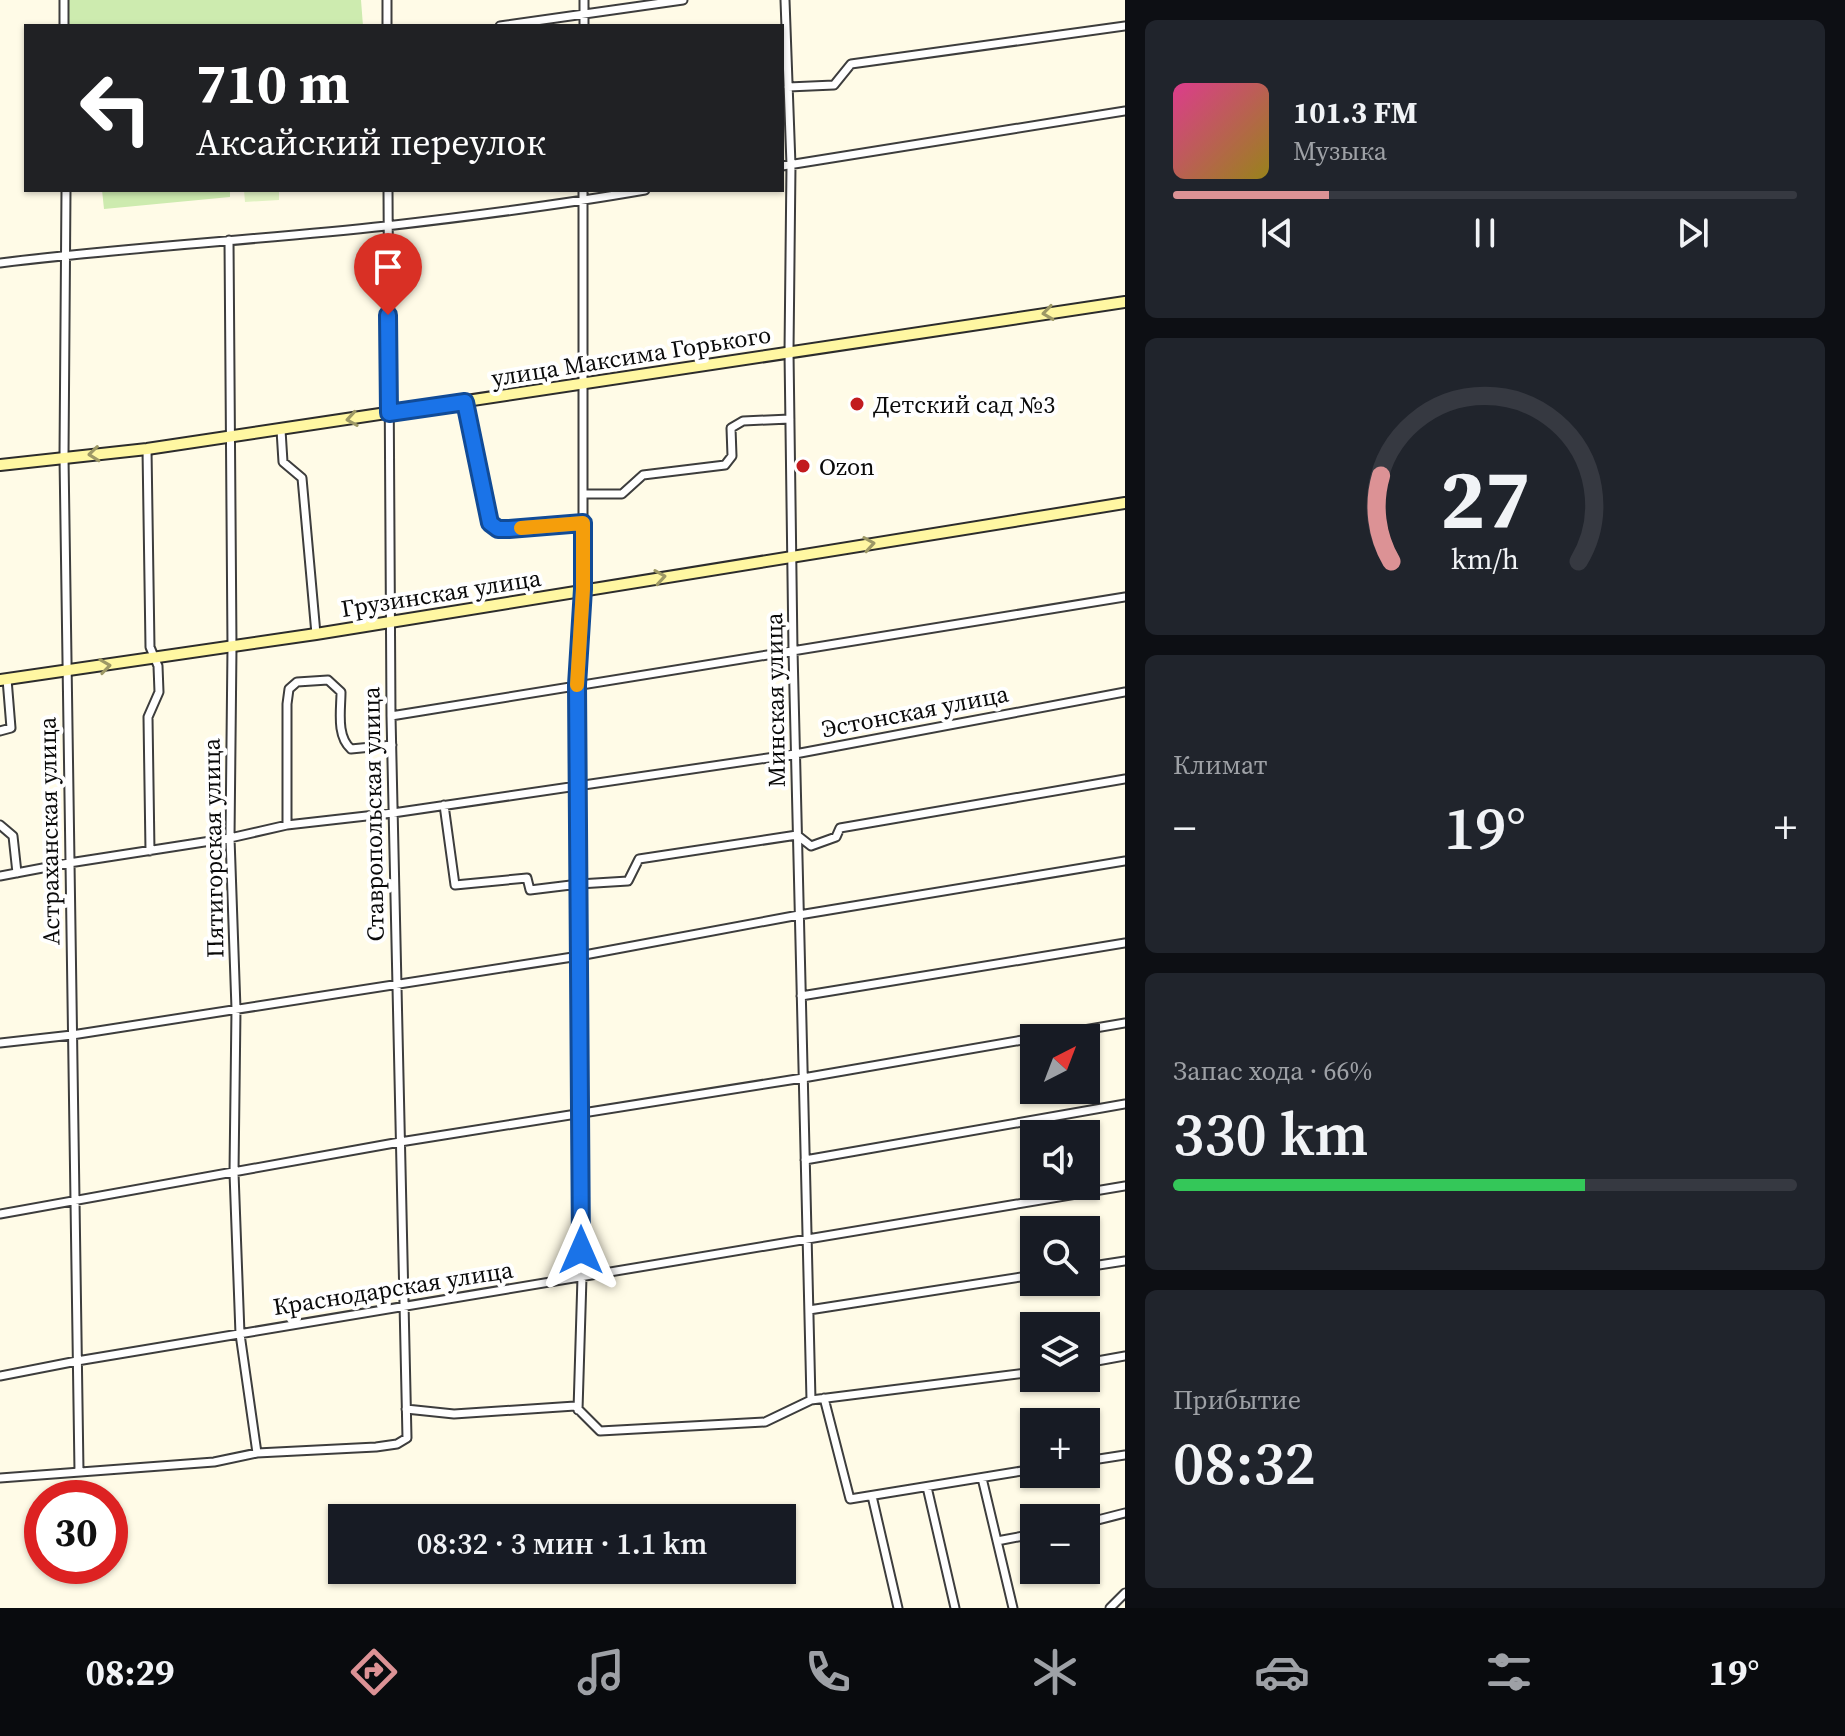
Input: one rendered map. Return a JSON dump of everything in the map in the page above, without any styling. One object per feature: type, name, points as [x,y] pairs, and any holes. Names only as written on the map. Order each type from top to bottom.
[{"type":"main road","name":"улица Максима Горького","points":[[0,465],[281,430],[1125,302]]},
{"type":"main road","name":"Грузинская улица","points":[[4,679],[316,634],[1125,503]]},
{"type":"street","points":[[64,0],[64,24]]},
{"type":"street","points":[[387,0],[387,24]]},
{"type":"street","points":[[584,0],[584,24]]},
{"type":"street","points":[[514,24],[683,0]]},
{"type":"street","name":"Минская улица","points":[[785,0],[791,165],[789,352],[793,650],[811,1400]]},
{"type":"street","points":[[788,87],[834,85],[851,64],[1125,26]]},
{"type":"street","points":[[784,166],[1125,111]]},
{"type":"street","name":"Астраханская улица","points":[[66,192],[64,457],[79,1471]]},
{"type":"street","name":"Ставропольская улица","points":[[257,1453],[376,1447],[397,1444],[407,1438],[391,716],[388,192]]},
{"type":"street","points":[[578,1410],[582,1277],[577,685],[583,589],[583,192]]},
{"type":"street","points":[[0,263],[387,226],[633,192]]},
{"type":"street","name":"Пятигорская улица","points":[[229,240],[230,838],[236,1009],[234,1173],[240,1334],[257,1453]]},
{"type":"street","points":[[465,402],[490,523],[498,529],[583,523]]},
{"type":"street","points":[[584,494],[622,494],[643,475],[725,465],[732,456],[731,428],[743,421],[790,419]]},
{"type":"street","points":[[281,430],[283,462],[302,478],[316,634]]},
{"type":"street","points":[[147,449],[150,647],[158,666],[159,692],[148,717],[150,851]]},
{"type":"street","points":[[391,716],[1125,597]]},
{"type":"street","points":[[0,731],[11,728],[4,679]]},
{"type":"street","points":[[287,825],[287,704],[289,689],[297,682],[328,680],[341,692],[342,735],[345,745],[351,749],[392,745]]},
{"type":"street","name":"Эстонская улица","points":[[0,876],[230,838],[287,825],[393,813],[795,754],[1125,692]]},
{"type":"street","points":[[444,805],[455,885],[527,878],[530,890],[628,881],[639,859],[797,835],[811,846],[836,837],[840,828],[1125,779]]},
{"type":"street","points":[[0,825],[13,836],[17,873]]},
{"type":"street","points":[[0,1043],[72,1035],[579,956],[799,915],[1125,861]]},
{"type":"street","points":[[801,996],[1125,943]]},
{"type":"street","points":[[1100,1027],[1125,1023]]},
{"type":"street","points":[[0,1214],[400,1142],[1020,1041]]},
{"type":"street","points":[[805,1160],[1125,1104]]},
{"type":"street","name":"Краснодарская улица","points":[[0,1376],[1125,1186]]},
{"type":"street","points":[[1100,1265],[1125,1261]]},
{"type":"street","points":[[809,1310],[1020,1277]]},
{"type":"street","points":[[1100,1360],[1125,1356]]},
{"type":"street","points":[[406,1409],[454,1414],[575,1406],[600,1431],[765,1422],[811,1400],[1020,1374]]},
{"type":"street","points":[[824,1398],[850,1499],[1020,1471]]},
{"type":"street","points":[[0,1478],[214,1462],[257,1453]]},
{"type":"street","points":[[1100,1459],[1125,1455]]},
{"type":"street","points":[[982,1478],[1013,1608]]},
{"type":"street","points":[[927,1487],[955,1608]]},
{"type":"street","points":[[872,1496],[898,1608]]},
{"type":"street","points":[[1100,1519],[1125,1513]]},
{"type":"street","points":[[997,1541],[1020,1537]]},
{"type":"street","points":[[1110,1608],[1125,1593]]},
{"type":"green space","points":[[69,0],[361,0],[363,24],[68,24]]},
{"type":"green space","points":[[102,192],[230,192],[230,197],[104,209]]},
{"type":"green space","points":[[244,192],[279,192],[279,200],[245,202]]},
{"type":"slow traffic","points":[[521,528],[583,523],[583,589],[577,685]]},
{"type":"place","name":"Детский сад №3","points":[[857,404]]},
{"type":"place","name":"Ozon","points":[[803,466]]},
{"type":"route","points":[[388,315],[389,413],[465,402],[490,523],[498,529],[509,529],[583,523],[583,589],[577,685],[581,1250]]}]
